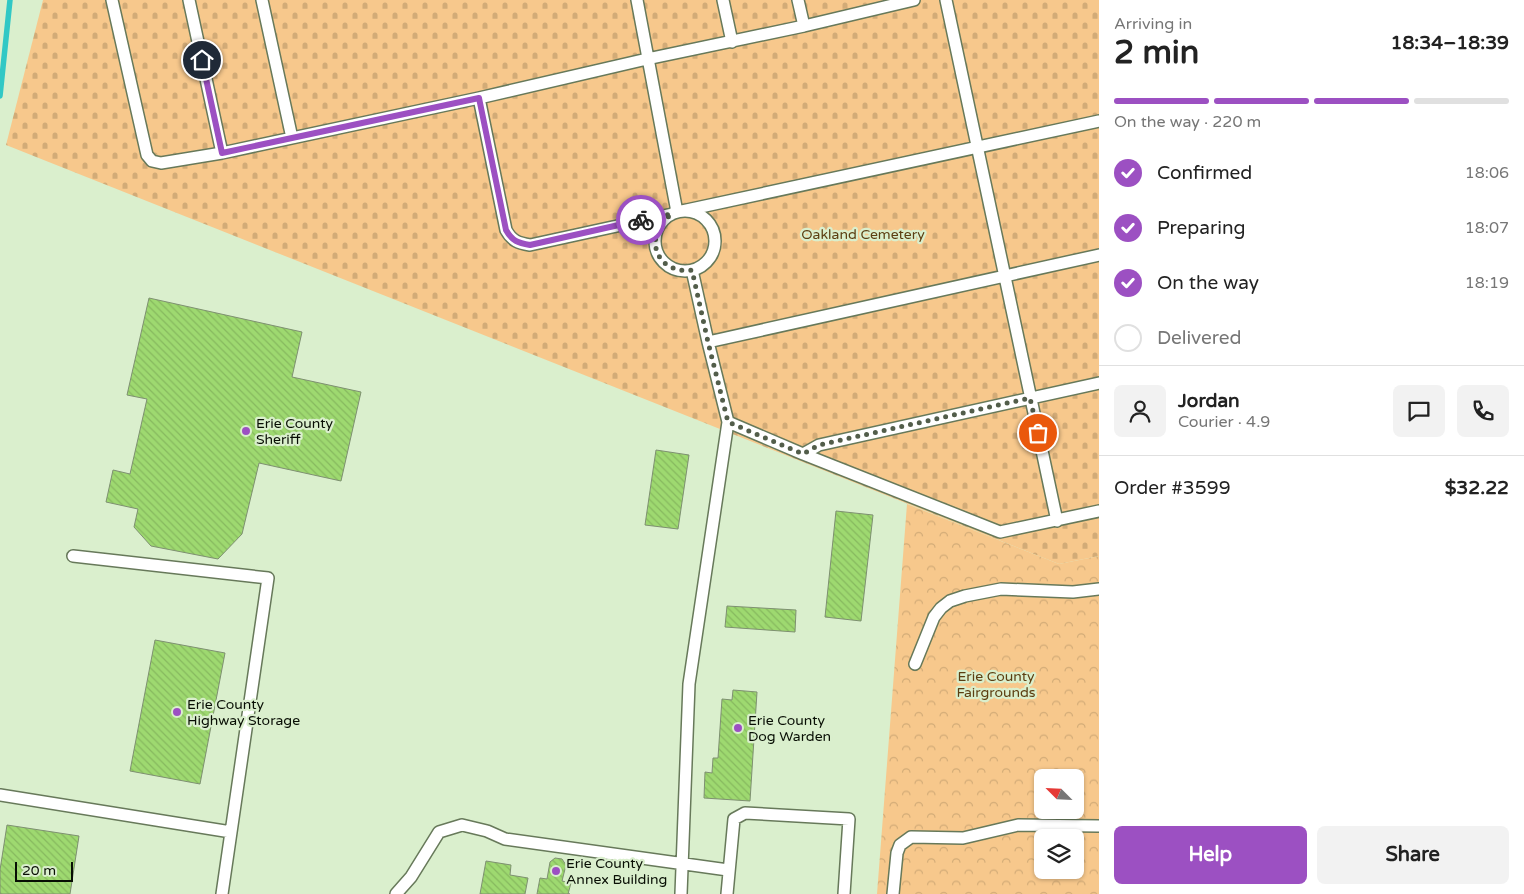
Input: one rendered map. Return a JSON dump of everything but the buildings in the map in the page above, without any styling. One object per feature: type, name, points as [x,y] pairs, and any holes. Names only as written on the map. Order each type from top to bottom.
[{"type":"lane","points":[[112,0],[147,156],[152,161],[161,163],[222,153],[479,98],[647,59],[804,26],[874,5],[914,0]]},
{"type":"lane","points":[[189,0],[222,153]]},
{"type":"lane","points":[[262,0],[292,138]]},
{"type":"lane","points":[[637,0],[677,212]]},
{"type":"lane","points":[[723,0],[732,42]]},
{"type":"lane","points":[[798,0],[804,26]]},
{"type":"lane","points":[[946,0],[1057,521]]},
{"type":"lane","points":[[479,98],[506,230],[511,239],[519,244],[530,245],[1099,121]]},
{"type":"lane","points":[[677,212],[692,212],[702,216],[714,233],[713,252],[708,260],[692,270],[683,271],[665,264],[659,257],[656,248],[655,238],[658,228],[664,220],[677,212]]},
{"type":"lane","points":[[708,342],[1099,255]]},
{"type":"lane","points":[[681,894],[689,684],[728,422],[692,270]]},
{"type":"lane","points":[[803,454],[819,445],[1099,382]]},
{"type":"lane","points":[[728,422],[803,454],[1000,532],[1099,511]]},
{"type":"lane","points":[[73,556],[268,578],[222,894]]},
{"type":"lane","points":[[916,664],[934,618],[941,608],[950,601],[965,596],[1001,590],[1067,592],[1099,589]]},
{"type":"lane","points":[[0,795],[231,832]]},
{"type":"lane","points":[[727,894],[734,819],[745,813],[849,818],[844,894]]},
{"type":"lane","points":[[396,894],[411,877],[439,832],[462,825],[487,831],[505,839],[728,870]]},
{"type":"lane","points":[[893,894],[896,853],[900,845],[911,837],[964,838],[1018,825],[1099,826]]},
{"type":"lane","points":[[408,894],[411,877]]},
{"type":"green space","name":"Oakland Cemetery","points":[[43,0],[1099,0],[1099,556],[1059,564],[6,145]]},
{"type":"green space","name":"Erie County Fairgrounds","points":[[907,504],[1059,564],[1099,556],[1099,894],[877,894]]},
{"type":"waterway","points":[[0,96],[10,0]]},
{"type":"way so far","points":[[641,220],[672,214],[658,228],[655,238],[656,248],[659,257],[665,264],[683,271],[692,270],[728,422],[803,454],[819,445],[1030,398],[1038,433]]},
{"type":"place","name":"Erie County Sheriff","points":[[246,431]]},
{"type":"place","name":"Erie County Highway Storage","points":[[177,712]]},
{"type":"place","name":"Erie County Dog Warden","points":[[738,728]]},
{"type":"place","name":"Erie County Annex Building","points":[[556,871]]},
{"type":"route","points":[[202,60],[222,153],[479,98],[506,230],[511,239],[519,244],[530,245],[641,220]]}]
